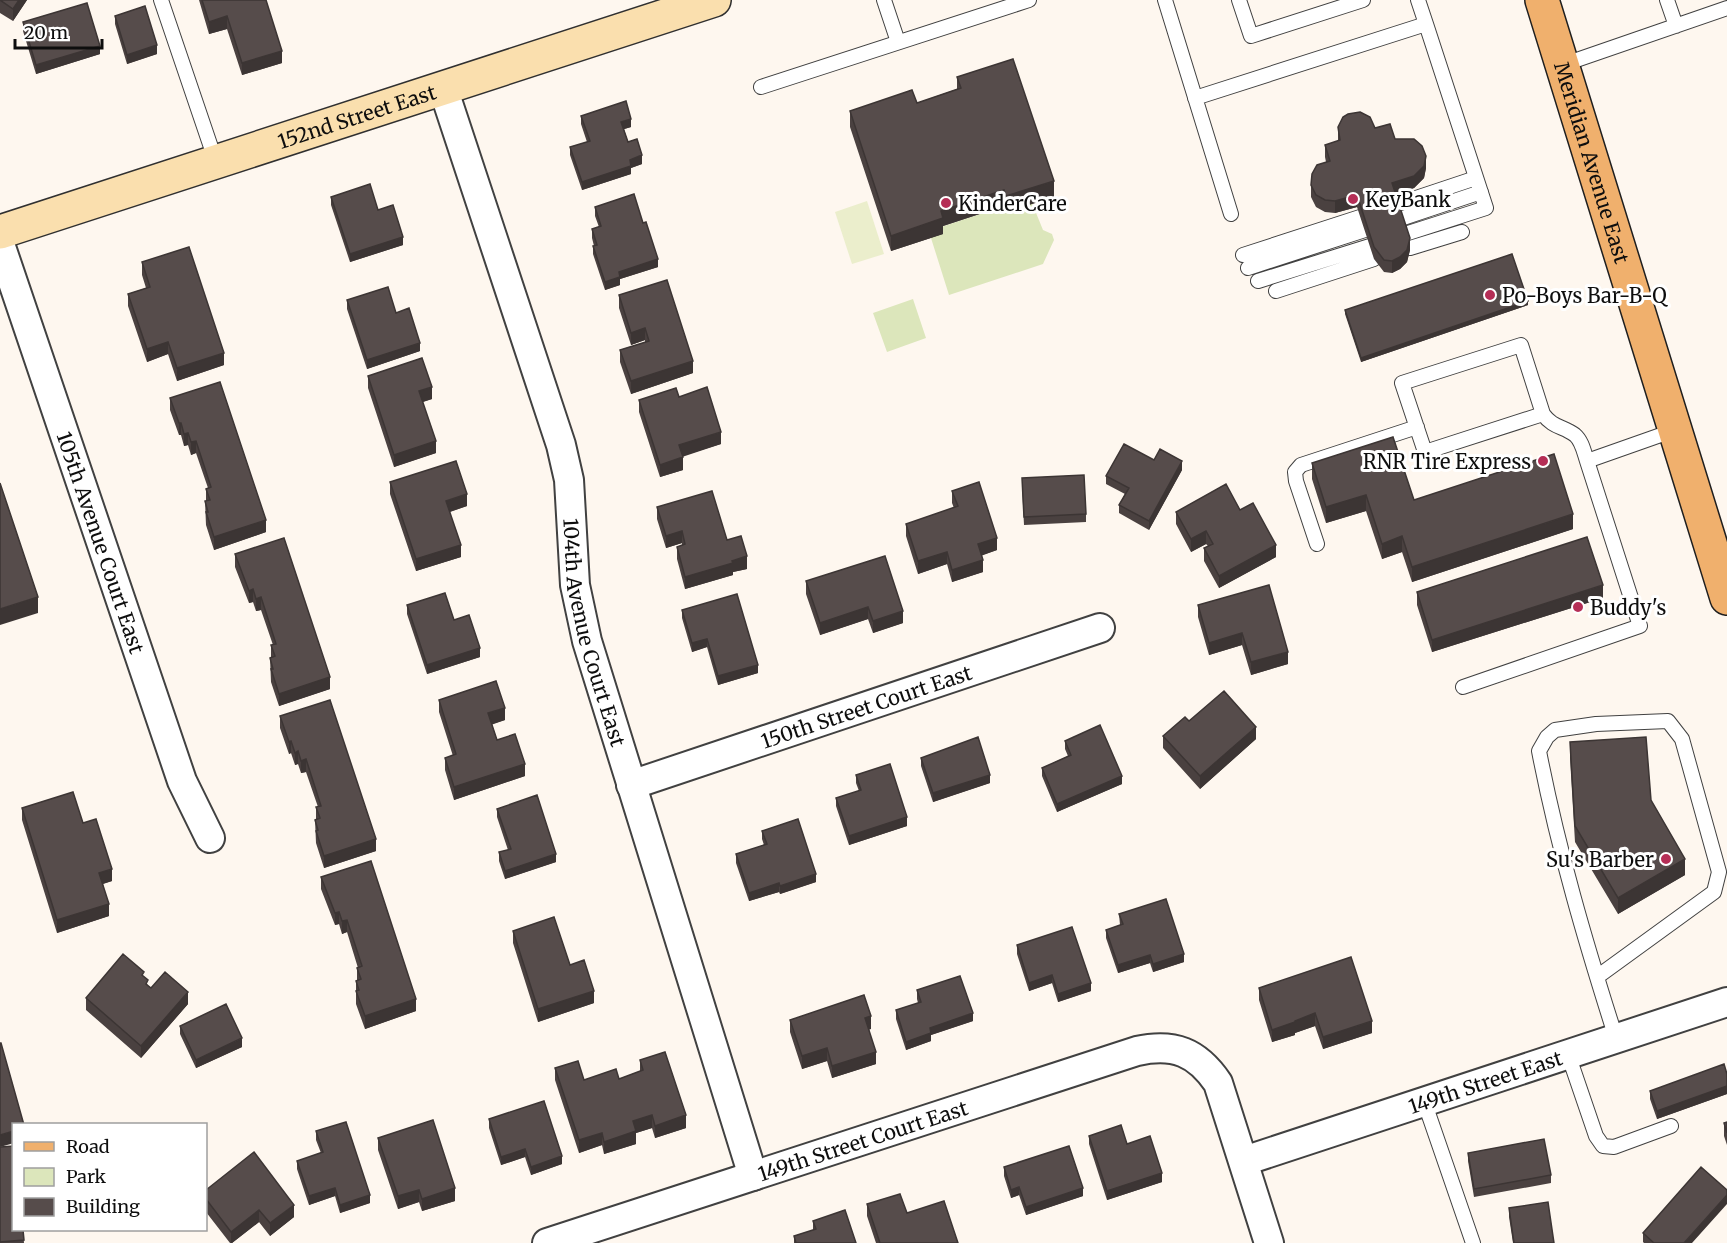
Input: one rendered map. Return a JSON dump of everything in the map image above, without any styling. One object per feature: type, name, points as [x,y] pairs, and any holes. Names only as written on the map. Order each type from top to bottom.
[{"type":"main road","name":"152nd Street East","points":[[0,232],[714,0]]},
{"type":"main road","name":"Meridian Avenue East","points":[[1542,0],[1675,430],[1713,535],[1727,598]]},
{"type":"street","name":"104th Avenue Court East","points":[[443,88],[561,446],[569,480],[576,585],[585,630],[753,1176]]},
{"type":"street","name":"105th Avenue Court East","points":[[0,244],[182,782],[210,838]]},
{"type":"street","name":"150th Street Court East","points":[[631,785],[1100,628]]},
{"type":"street","name":"149th Street East","points":[[1244,1161],[1727,1002]]},
{"type":"street","name":"149th Street Court East","points":[[547,1243],[1154,1047],[1180,1051],[1196,1058],[1209,1069],[1218,1083],[1244,1161]]},
{"type":"street","points":[[1244,1161],[1269,1243]]},
{"type":"lane","points":[[161,0],[216,162]]},
{"type":"lane","points":[[884,0],[898,42]]},
{"type":"lane","points":[[761,87],[1029,0]]},
{"type":"lane","points":[[1165,0],[1231,214]]},
{"type":"lane","points":[[1239,0],[1251,36],[1362,0]]},
{"type":"lane","points":[[1418,0],[1486,208],[1407,241],[1462,232]]},
{"type":"lane","points":[[1667,0],[1676,26]]},
{"type":"lane","points":[[1562,65],[1727,8]]},
{"type":"lane","points":[[1195,98],[1426,24]]},
{"type":"lane","points":[[1395,205],[1479,185]]},
{"type":"lane","points":[[1400,219],[1479,185]]},
{"type":"lane","points":[[1245,261],[1362,223]]},
{"type":"lane","points":[[1258,281],[1372,253],[1276,291]]},
{"type":"lane","points":[[1463,687],[1640,626],[1582,445],[1575,435],[1550,423],[1543,414],[1521,345],[1402,383],[1425,452],[1543,414]]},
{"type":"lane","points":[[1317,544],[1295,472],[1301,465],[1416,427]]},
{"type":"lane","points":[[1587,461],[1675,430]]},
{"type":"lane","points":[[1597,977],[1714,892],[1719,872],[1682,739],[1668,721],[1596,724],[1555,730],[1547,737],[1539,752],[1579,919],[1597,977],[1616,1038]]},
{"type":"lane","points":[[1568,1054],[1596,1136],[1603,1146],[1614,1147],[1671,1126]]},
{"type":"lane","points":[[1424,1101],[1473,1243]]},
{"type":"green space","points":[[867,201],[884,254],[852,264],[835,212]]},
{"type":"green space","points":[[1032,203],[1043,230],[1052,234],[1054,240],[1043,264],[949,295],[931,238],[941,227],[1004,206],[1006,212]]},
{"type":"green space","points":[[913,299],[926,338],[887,352],[873,313]]},
{"type":"building","points":[[0,0],[19,0],[13,9]]},
{"type":"building","points":[[202,0],[266,0],[282,51],[242,63],[227,16],[209,22]]},
{"type":"building","points":[[87,3],[100,46],[36,65],[23,22]]},
{"type":"building","points":[[145,6],[157,45],[127,55],[115,16]]},
{"type":"building","points":[[1013,59],[1054,181],[1006,196],[1004,190],[941,211],[943,218],[891,236],[850,111],[912,90],[917,103],[961,88],[957,77]]},
{"type":"building","points":[[626,101],[631,119],[621,122],[628,142],[637,139],[642,155],[630,160],[631,166],[582,182],[570,147],[590,141],[581,116]]},
{"type":"building","name":"KeyBank","points":[[1360,112],[1370,117],[1375,128],[1390,124],[1395,139],[1414,139],[1422,146],[1426,156],[1424,166],[1414,176],[1392,183],[1410,238],[1407,250],[1392,261],[1384,260],[1374,247],[1357,195],[1335,201],[1325,200],[1316,195],[1311,185],[1312,174],[1317,165],[1330,161],[1325,145],[1340,140],[1338,127],[1343,117]]},
{"type":"building","points":[[370,184],[378,210],[393,205],[403,237],[350,254],[331,197]]},
{"type":"building","points":[[634,194],[658,259],[619,272],[620,277],[605,282],[593,246],[597,245],[592,229],[601,226],[595,207]]},
{"type":"building","points":[[189,247],[224,353],[177,368],[168,342],[147,349],[128,294],[150,287],[142,262]]},
{"type":"building","points":[[1512,254],[1528,301],[1361,358],[1345,310]]},
{"type":"building","points":[[667,280],[693,361],[631,381],[620,350],[649,341],[645,328],[631,333],[619,295]]},
{"type":"building","points":[[388,287],[396,313],[409,308],[420,343],[367,360],[347,300]]},
{"type":"building","points":[[422,358],[432,387],[419,391],[436,441],[394,455],[368,376]]},
{"type":"building","points":[[220,382],[266,520],[214,537],[205,501],[210,500],[206,489],[211,487],[196,441],[191,442],[188,433],[184,434],[170,398]]},
{"type":"building","points":[[707,387],[721,432],[679,445],[683,457],[660,465],[639,400],[676,388],[679,397]]},
{"type":"building","points":[[1393,437],[1414,500],[1554,454],[1573,514],[1412,567],[1402,536],[1382,544],[1366,495],[1326,507],[1312,463]]},
{"type":"building","points":[[1124,444],[1154,460],[1160,449],[1182,461],[1149,521],[1119,505],[1129,488],[1106,476]]},
{"type":"building","points":[[456,461],[467,494],[446,501],[461,545],[416,559],[390,482]]},
{"type":"building","points":[[1084,475],[1086,514],[1024,517],[1022,478]]},
{"type":"building","points":[[979,482],[997,538],[978,544],[983,560],[952,570],[947,552],[918,561],[906,524],[958,506],[952,491]]},
{"type":"building","points":[[0,483],[38,597],[0,609]]},
{"type":"building","points":[[1226,484],[1240,510],[1253,503],[1276,545],[1219,576],[1204,548],[1213,544],[1206,531],[1191,539],[1176,512]]},
{"type":"building","points":[[712,491],[727,540],[741,536],[747,556],[732,561],[733,563],[685,577],[677,547],[685,544],[682,531],[666,536],[657,507]]},
{"type":"building","points":[[1587,537],[1603,585],[1432,640],[1417,592]]},
{"type":"building","points":[[284,538],[330,677],[279,694],[270,658],[275,656],[271,645],[276,644],[261,597],[256,599],[253,589],[249,591],[235,554]]},
{"type":"building","points":[[885,556],[903,611],[873,621],[868,607],[820,623],[806,581]]},
{"type":"building","points":[[1269,585],[1288,652],[1251,662],[1242,633],[1209,643],[1198,605]]},
{"type":"building","points":[[445,593],[454,620],[469,615],[480,648],[427,665],[407,605]]},
{"type":"building","points":[[737,594],[758,665],[718,676],[707,639],[692,643],[682,610]]},
{"type":"building","points":[[496,681],[505,708],[488,713],[497,740],[515,734],[525,764],[454,787],[445,758],[456,754],[439,700]]},
{"type":"building","points":[[1224,691],[1256,727],[1200,776],[1163,736],[1185,717],[1189,721]]},
{"type":"building","points":[[330,700],[376,839],[324,856],[315,820],[320,818],[316,807],[321,806],[306,759],[301,761],[298,751],[295,753],[280,716]]},
{"type":"building","points":[[1100,725],[1122,776],[1057,804],[1042,768],[1071,755],[1065,741]]},
{"type":"building","points":[[978,737],[990,775],[933,793],[921,758]]},
{"type":"building","points":[[1646,737],[1651,800],[1685,859],[1618,898],[1575,826],[1570,742]]},
{"type":"building","points":[[890,764],[907,817],[849,836],[836,798],[861,790],[856,775]]},
{"type":"building","points":[[73,792],[83,823],[96,819],[112,869],[99,873],[109,904],[57,920],[22,808]]},
{"type":"building","points":[[537,795],[556,854],[505,871],[499,852],[511,849],[497,809]]},
{"type":"building","points":[[798,819],[816,874],[749,893],[736,854],[767,844],[762,831]]},
{"type":"building","points":[[371,861],[416,999],[365,1016],[356,991],[359,990],[356,981],[361,979],[357,968],[362,966],[347,920],[342,921],[339,912],[335,913],[321,877]]},
{"type":"building","points":[[1166,899],[1184,954],[1153,964],[1150,955],[1118,965],[1106,930],[1123,924],[1119,914]]},
{"type":"building","points":[[554,917],[570,965],[584,960],[594,991],[538,1009],[513,931]]},
{"type":"building","points":[[1072,927],[1091,983],[1058,994],[1052,975],[1029,983],[1017,945]]},
{"type":"building","points":[[123,954],[144,972],[142,975],[148,980],[146,984],[151,988],[165,972],[188,992],[141,1046],[86,998]]},
{"type":"building","points":[[1351,957],[1372,1021],[1323,1037],[1315,1013],[1272,1030],[1259,988]]},
{"type":"building","points":[[960,976],[973,1013],[930,1028],[931,1033],[906,1042],[896,1010],[921,1002],[917,990]]},
{"type":"building","points":[[864,995],[871,1016],[865,1018],[876,1052],[832,1066],[827,1048],[802,1056],[790,1020]]},
{"type":"building","points":[[226,1004],[242,1038],[196,1060],[180,1026]]},
{"type":"building","points":[[1,1043],[23,1123],[12,1123],[12,1132],[0,1135]]},
{"type":"building","points":[[665,1052],[686,1115],[655,1126],[652,1115],[633,1121],[636,1131],[604,1142],[602,1133],[579,1140],[555,1068],[578,1061],[584,1080],[616,1069],[619,1079],[643,1070],[640,1060]]},
{"type":"building","points":[[1724,1064],[1727,1086],[1657,1111],[1650,1091]]},
{"type":"building","points":[[544,1101],[562,1156],[531,1167],[525,1149],[501,1157],[489,1119]]},
{"type":"building","points":[[433,1120],[455,1188],[422,1199],[419,1190],[398,1196],[378,1138]]},
{"type":"building","points":[[346,1122],[370,1195],[340,1205],[335,1188],[309,1196],[297,1161],[323,1152],[316,1131]]},
{"type":"building","points":[[1121,1125],[1127,1144],[1150,1136],[1162,1173],[1107,1191],[1089,1136]]},
{"type":"building","points":[[1544,1139],[1551,1175],[1474,1189],[1468,1153]]},
{"type":"building","points":[[12,1146],[12,1231],[23,1231],[24,1240],[0,1242],[0,1147]]},
{"type":"building","points":[[1069,1146],[1083,1188],[1026,1207],[1019,1187],[1011,1190],[1004,1167]]},
{"type":"building","points":[[254,1152],[294,1205],[270,1223],[259,1210],[231,1232],[207,1200],[207,1189]]},
{"type":"building","points":[[1701,1167],[1727,1190],[1727,1195],[1684,1243],[1654,1243],[1643,1233]]},
{"type":"building","points":[[900,1194],[907,1213],[944,1201],[958,1243],[880,1243],[867,1204]]},
{"type":"building","points":[[1548,1202],[1554,1243],[1514,1243],[1509,1208]]},
{"type":"building","points":[[845,1210],[856,1243],[796,1243],[794,1236],[816,1229],[813,1221]]},
{"type":"place","name":"KeyBank","points":[[1353,199]]},
{"type":"place","name":"KinderCare","points":[[946,203]]},
{"type":"place","name":"Po-Boys Bar-B-Q","points":[[1490,295]]},
{"type":"place","name":"RNR Tire Express","points":[[1543,461]]},
{"type":"place","name":"Buddy's","points":[[1578,607]]},
{"type":"place","name":"Su's Barber","points":[[1666,859]]}]
